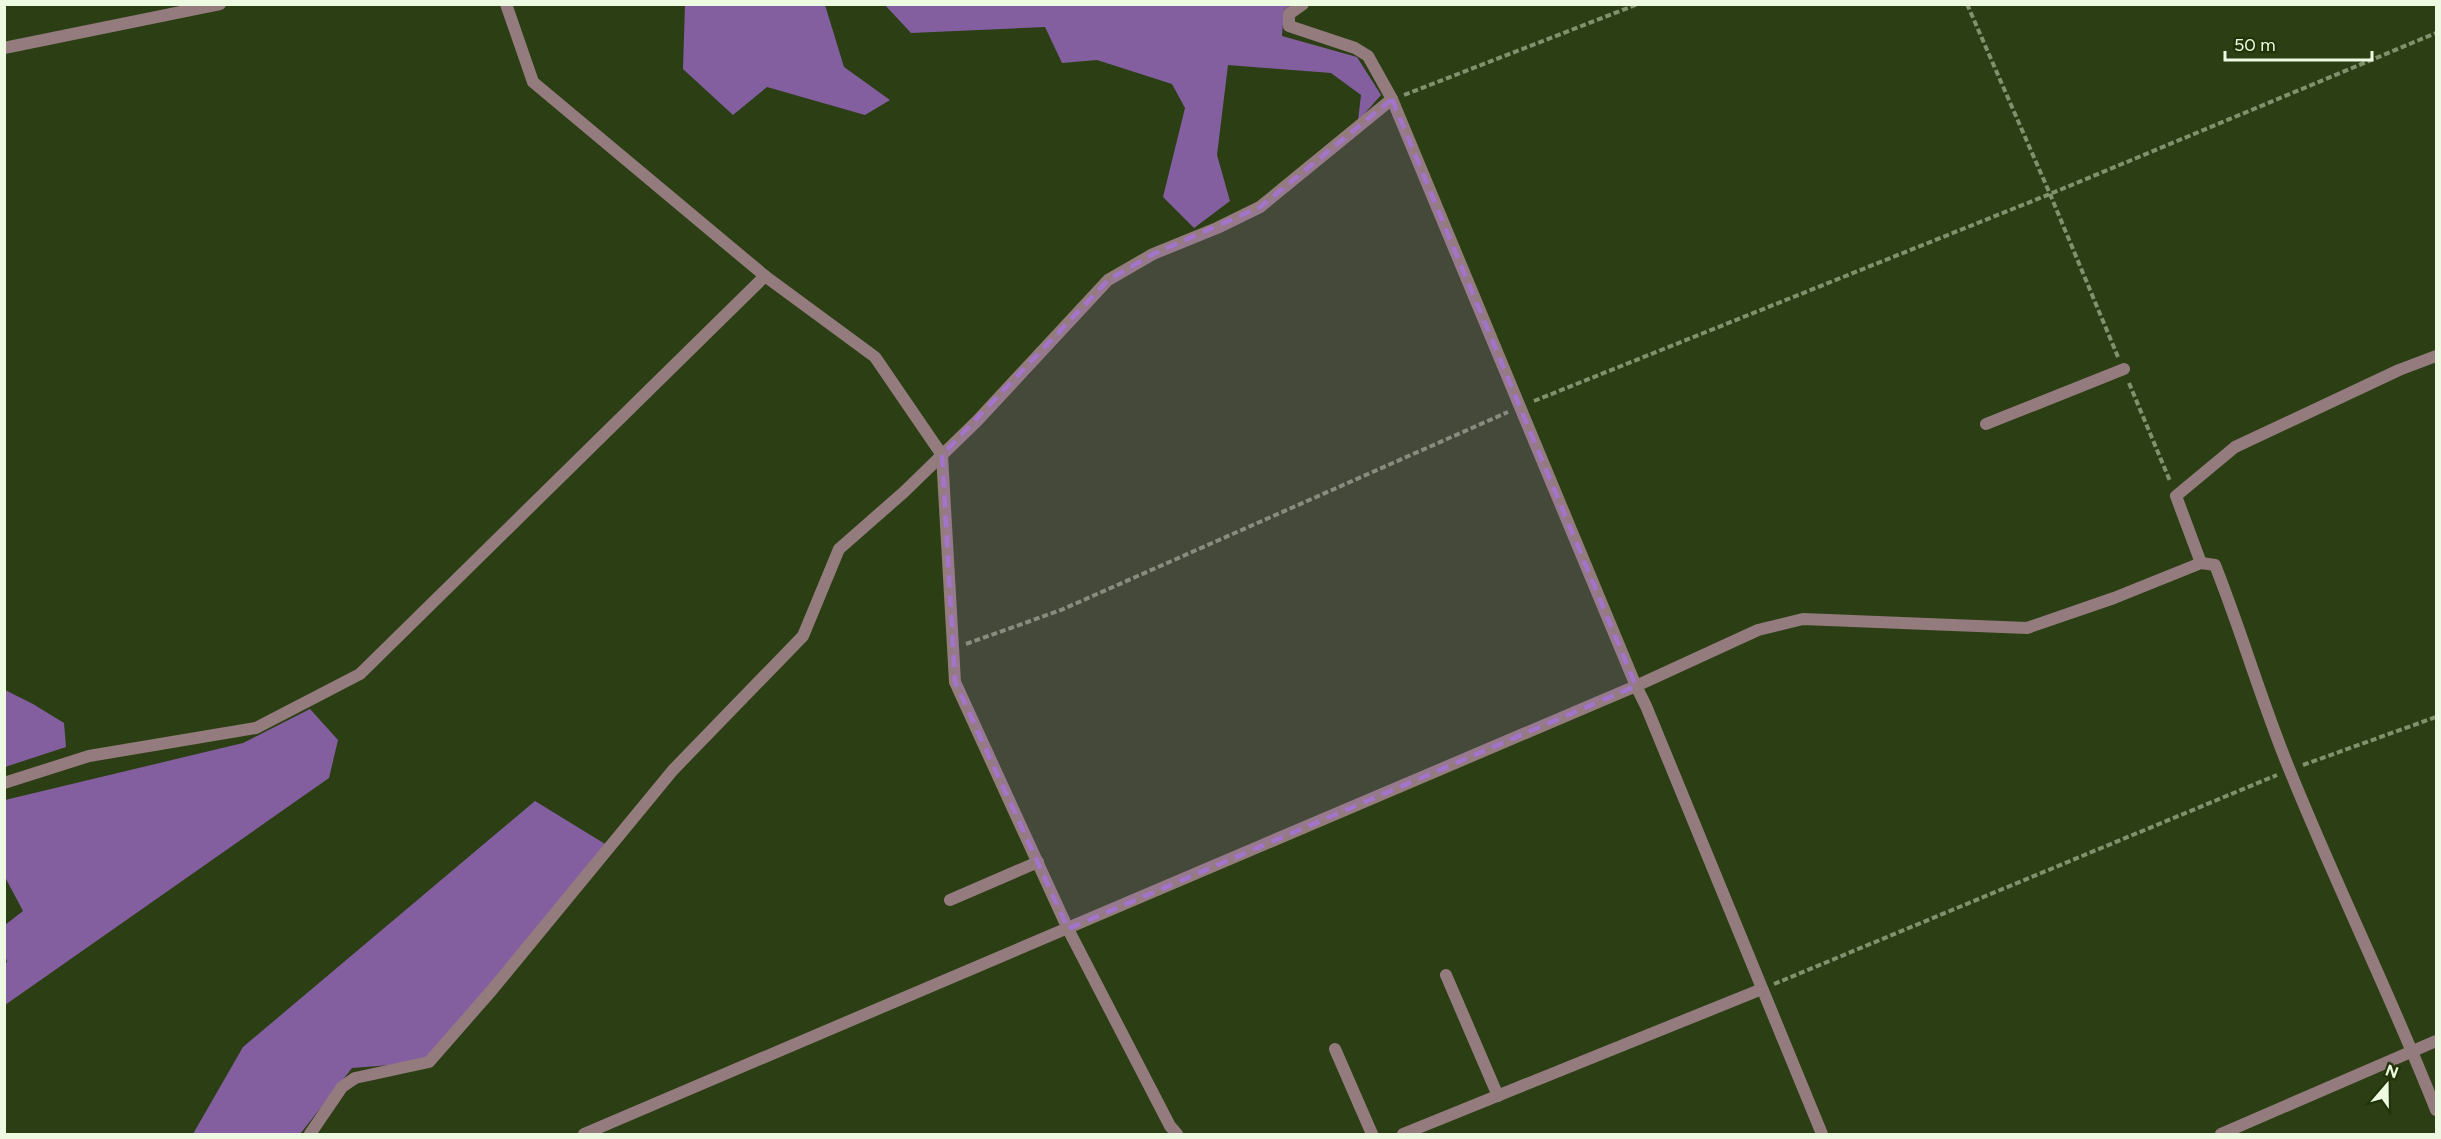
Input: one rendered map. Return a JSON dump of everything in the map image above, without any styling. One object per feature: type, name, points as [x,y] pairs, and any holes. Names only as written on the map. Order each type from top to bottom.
[{"type":"street","points":[[4,48],[220,4]]},
{"type":"street","points":[[506,4],[533,82],[765,276],[875,357],[942,455],[955,682],[1068,929],[1170,1126],[1177,1134]]},
{"type":"street","points":[[1303,4],[1289,14],[1289,26],[1355,48],[1368,56],[1392,99],[1822,1134]]},
{"type":"street","points":[[310,1134],[342,1087],[355,1078],[429,1062],[492,990],[673,770],[803,636],[839,549],[977,422],[1108,280],[1153,254],[1217,228],[1260,207],[1392,99]]},
{"type":"street","points":[[4,783],[89,756],[256,728],[360,674],[765,276]]},
{"type":"street","points":[[2201,563],[2176,496],[2235,447],[2399,370],[2436,356]]},
{"type":"street","points":[[1986,424],[2124,369]]},
{"type":"street","points":[[584,1134],[1636,686],[1758,630],[1803,619],[2027,628],[2114,598],[2201,563],[2215,565],[2289,770],[2413,1051],[2436,1110]]},
{"type":"street","points":[[950,900],[1038,862]]},
{"type":"street","points":[[1446,975],[1498,1096]]},
{"type":"street","points":[[1403,1134],[1762,989]]},
{"type":"street","points":[[2221,1134],[2436,1041]]},
{"type":"street","points":[[1335,1048],[1372,1134]]},
{"type":"path","points":[[1392,99],[1638,4]]},
{"type":"path","points":[[1967,4],[2050,194],[2176,496]]},
{"type":"path","points":[[953,649],[1061,610],[1520,407],[2050,194],[2436,33]]},
{"type":"path","points":[[1762,989],[2289,770],[2436,717]]},
{"type":"highlighted area","points":[[1392,99],[1636,686],[1068,929],[955,682],[942,455],[1108,280],[1153,254],[1260,207]]},
{"type":"shaded area","points":[[685,5],[825,5],[844,67],[890,100],[865,115],[767,87],[733,115],[683,69]]},
{"type":"shaded area","points":[[885,5],[1291,5],[1284,10],[1282,36],[1357,57],[1381,95],[1358,121],[1361,95],[1331,73],[1228,65],[1217,155],[1230,201],[1194,228],[1163,197],[1185,108],[1172,84],[1097,60],[1062,63],[1045,27],[911,33]]},
{"type":"shaded area","points":[[5,690],[64,723],[66,747],[5,767]]},
{"type":"shaded area","points":[[310,709],[338,740],[329,778],[5,1005],[5,964],[7,962],[5,925],[23,911],[5,877],[5,800],[243,743]]},
{"type":"shaded area","points":[[535,801],[610,847],[429,1062],[352,1068],[300,1134],[193,1134],[243,1047]]}]
